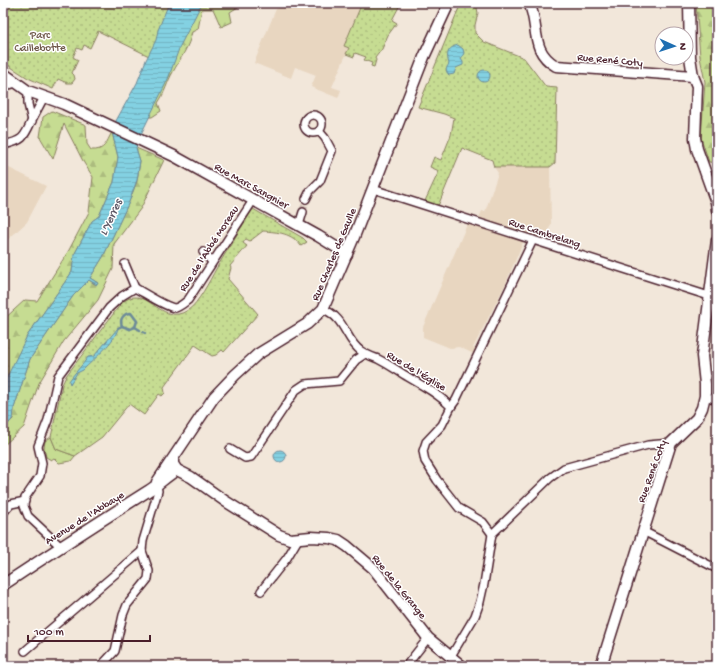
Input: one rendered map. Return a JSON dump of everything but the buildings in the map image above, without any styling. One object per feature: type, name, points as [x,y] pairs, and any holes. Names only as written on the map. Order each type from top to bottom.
[{"type":"street","name":"Rue Charles de Gaulle","points":[[157,485],[157,482],[214,397],[258,354],[307,324],[323,309],[347,254],[424,57],[448,3]]},
{"type":"street","name":"Rue René Coty","points":[[529,3],[538,48],[549,62],[556,66],[693,76]]},
{"type":"street","points":[[689,3],[690,57],[693,76],[697,86],[695,138],[697,149],[715,194],[717,210]]},
{"type":"street","points":[[3,73],[28,91],[44,97],[28,131],[22,138],[14,143],[3,145]]},
{"type":"street","points":[[3,87],[16,83]]},
{"type":"street","points":[[28,91],[28,104],[32,121]]},
{"type":"street","name":"Rue Marc Sangnier","points":[[44,97],[64,104],[174,156],[254,199],[347,254]]},
{"type":"street","points":[[306,199],[310,191],[320,181],[332,151],[325,138],[318,131]]},
{"type":"street","name":"Rue Cambrelang","points":[[373,188],[709,296]]},
{"type":"street","name":"Rue de l'Abbé Moreau","points":[[135,288],[174,308],[182,305],[188,300],[254,199]]},
{"type":"street","points":[[299,225],[303,212]]},
{"type":"street","points":[[451,406],[456,400],[533,240]]},
{"type":"street","name":"Rue René Coty","points":[[602,666],[671,443],[697,418],[702,408],[705,396],[705,384],[702,356],[717,240]]},
{"type":"street","points":[[203,252],[212,262]]},
{"type":"street","points":[[60,546],[28,516],[24,502],[25,498],[40,476],[42,463],[38,446],[48,420],[58,376],[109,308],[122,296],[135,288],[125,264]]},
{"type":"street","name":"Rue de l'Église","points":[[323,309],[334,314],[348,332],[354,345],[366,354],[422,385],[444,399],[451,406],[442,425],[426,442],[423,451],[425,461],[437,480],[459,508],[482,522],[492,534]]},
{"type":"street","points":[[230,449],[245,458],[251,457],[296,390],[305,384],[339,381],[356,360],[366,354]]},
{"type":"street","points":[[705,396],[717,400]]},
{"type":"street","points":[[451,656],[475,616],[478,608],[484,584],[492,534],[550,478],[564,468],[648,445],[671,443]]},
{"type":"street","points":[[172,459],[178,470]]},
{"type":"street","name":"Avenue de l'Abbaye","points":[[3,585],[60,546],[157,485],[167,476],[178,470]]},
{"type":"street","name":"Rue de la Grange","points":[[178,470],[279,535],[290,539],[321,537],[338,540],[359,555],[382,580],[428,638],[462,666]]},
{"type":"street","points":[[101,666],[115,651],[123,615],[127,605],[148,580],[149,571],[142,551],[143,541],[158,491],[157,485]]},
{"type":"street","points":[[3,513],[11,504],[24,502]]},
{"type":"street","points":[[643,531],[717,569]]},
{"type":"street","points":[[261,591],[287,558],[299,538]]},
{"type":"street","points":[[25,651],[142,551]]},
{"type":"street","points":[[406,666],[428,638]]},
{"type":"shaded area","points":[[291,3],[362,3],[344,46],[349,48],[332,87],[341,90],[338,98],[311,87],[316,75],[295,67],[291,78],[254,63],[276,9]]},
{"type":"shaded area","points":[[3,165],[46,186],[27,222],[3,244]]},
{"type":"shaded area","points":[[494,167],[550,167],[551,224],[544,243],[477,222],[482,211],[485,212],[498,173]]},
{"type":"shaded area","points":[[468,222],[524,240],[505,285],[473,348],[476,349],[474,354],[459,347],[450,348],[423,337],[423,327]]},
{"type":"green space","name":"Parc Caillebotte","points":[[3,3],[171,3],[158,39],[149,56],[98,31],[90,48],[84,45],[82,50],[77,48],[73,57],[78,60],[72,73],[75,79],[72,83],[67,83],[58,79],[53,89],[28,78],[3,62]]},
{"type":"green space","points":[[192,3],[238,3],[238,7],[230,12],[232,22],[221,27],[213,9],[202,9],[198,29],[192,32],[187,48],[158,103],[161,111],[152,117],[145,117]]},
{"type":"green space","points":[[362,3],[398,3],[400,5],[392,20],[397,23],[388,35],[382,49],[375,58],[376,60],[374,67],[371,66],[372,63],[364,60],[366,57],[355,53],[354,57],[346,54],[349,48],[344,46]]},
{"type":"green space","points":[[461,3],[476,3],[478,13],[475,33],[484,42],[524,58],[546,87],[557,88],[555,163],[550,167],[494,167],[492,160],[462,148],[438,206],[425,201],[439,171],[430,167],[434,157],[441,160],[451,135],[454,118],[418,107]]},
{"type":"green space","points":[[696,3],[717,3],[717,163],[709,162],[701,138],[705,82],[700,57]]},
{"type":"green space","points":[[52,111],[86,125],[87,144],[91,150],[102,148],[112,132],[118,157],[114,182],[99,216],[92,221],[74,255],[72,272],[27,336],[3,388],[3,320],[25,300],[37,301],[69,250],[89,212],[93,177],[64,124],[53,159],[40,137],[43,117]]},
{"type":"green space","points":[[136,148],[164,160],[141,208],[114,244],[113,269],[98,300],[64,341],[39,383],[24,427],[3,446],[3,429],[13,419],[14,408],[30,359],[73,296],[89,280],[96,285],[98,283],[90,278],[103,257],[129,202],[137,181],[140,161]]},
{"type":"green space","points":[[253,209],[303,238],[307,242],[301,246],[293,238],[284,234],[263,231],[250,241],[246,239],[243,243],[247,246],[230,266],[231,268],[228,279],[258,314],[224,352],[222,350],[216,355],[212,356],[195,345],[164,387],[165,393],[162,396],[159,394],[144,415],[129,404],[102,437],[75,456],[56,449],[51,437],[62,385],[66,376],[120,305],[129,298],[137,297],[169,313],[178,314],[188,310],[196,303],[204,291]]},
{"type":"green space","points":[[51,437],[56,449],[75,456],[71,461],[59,463],[54,458],[51,460],[46,457],[44,448],[45,441]]},
{"type":"water","name":"L'Yerres","points":[[169,3],[202,3],[180,46],[168,79],[142,132],[136,148],[140,161],[137,180],[129,202],[103,257],[90,278],[98,283],[97,285],[89,280],[73,296],[30,359],[14,408],[13,418],[3,429],[3,388],[6,379],[27,336],[72,272],[74,255],[92,221],[99,216],[114,182],[118,157],[112,128],[137,83],[156,40],[158,30]]},
{"type":"water","points":[[458,45],[463,49],[464,53],[461,59],[463,65],[456,68],[454,74],[449,75],[446,70],[449,64],[448,52],[454,46]]},
{"type":"water","points":[[482,70],[486,70],[490,76],[486,82],[482,82],[478,78],[478,74]]},
{"type":"water","points":[[118,328],[109,344],[83,370],[77,373],[70,384],[69,381],[88,357],[94,356]]},
{"type":"water","points":[[278,450],[282,450],[286,456],[282,462],[278,462],[274,458],[274,454]]},
{"type":"waterway","points":[[122,326],[121,321],[123,317],[126,314],[131,313],[137,321],[135,327]]},
{"type":"waterway","points":[[118,328],[122,326],[130,329],[135,327],[140,330]]},
{"type":"tunnel","points":[[303,212],[306,199]]}]
